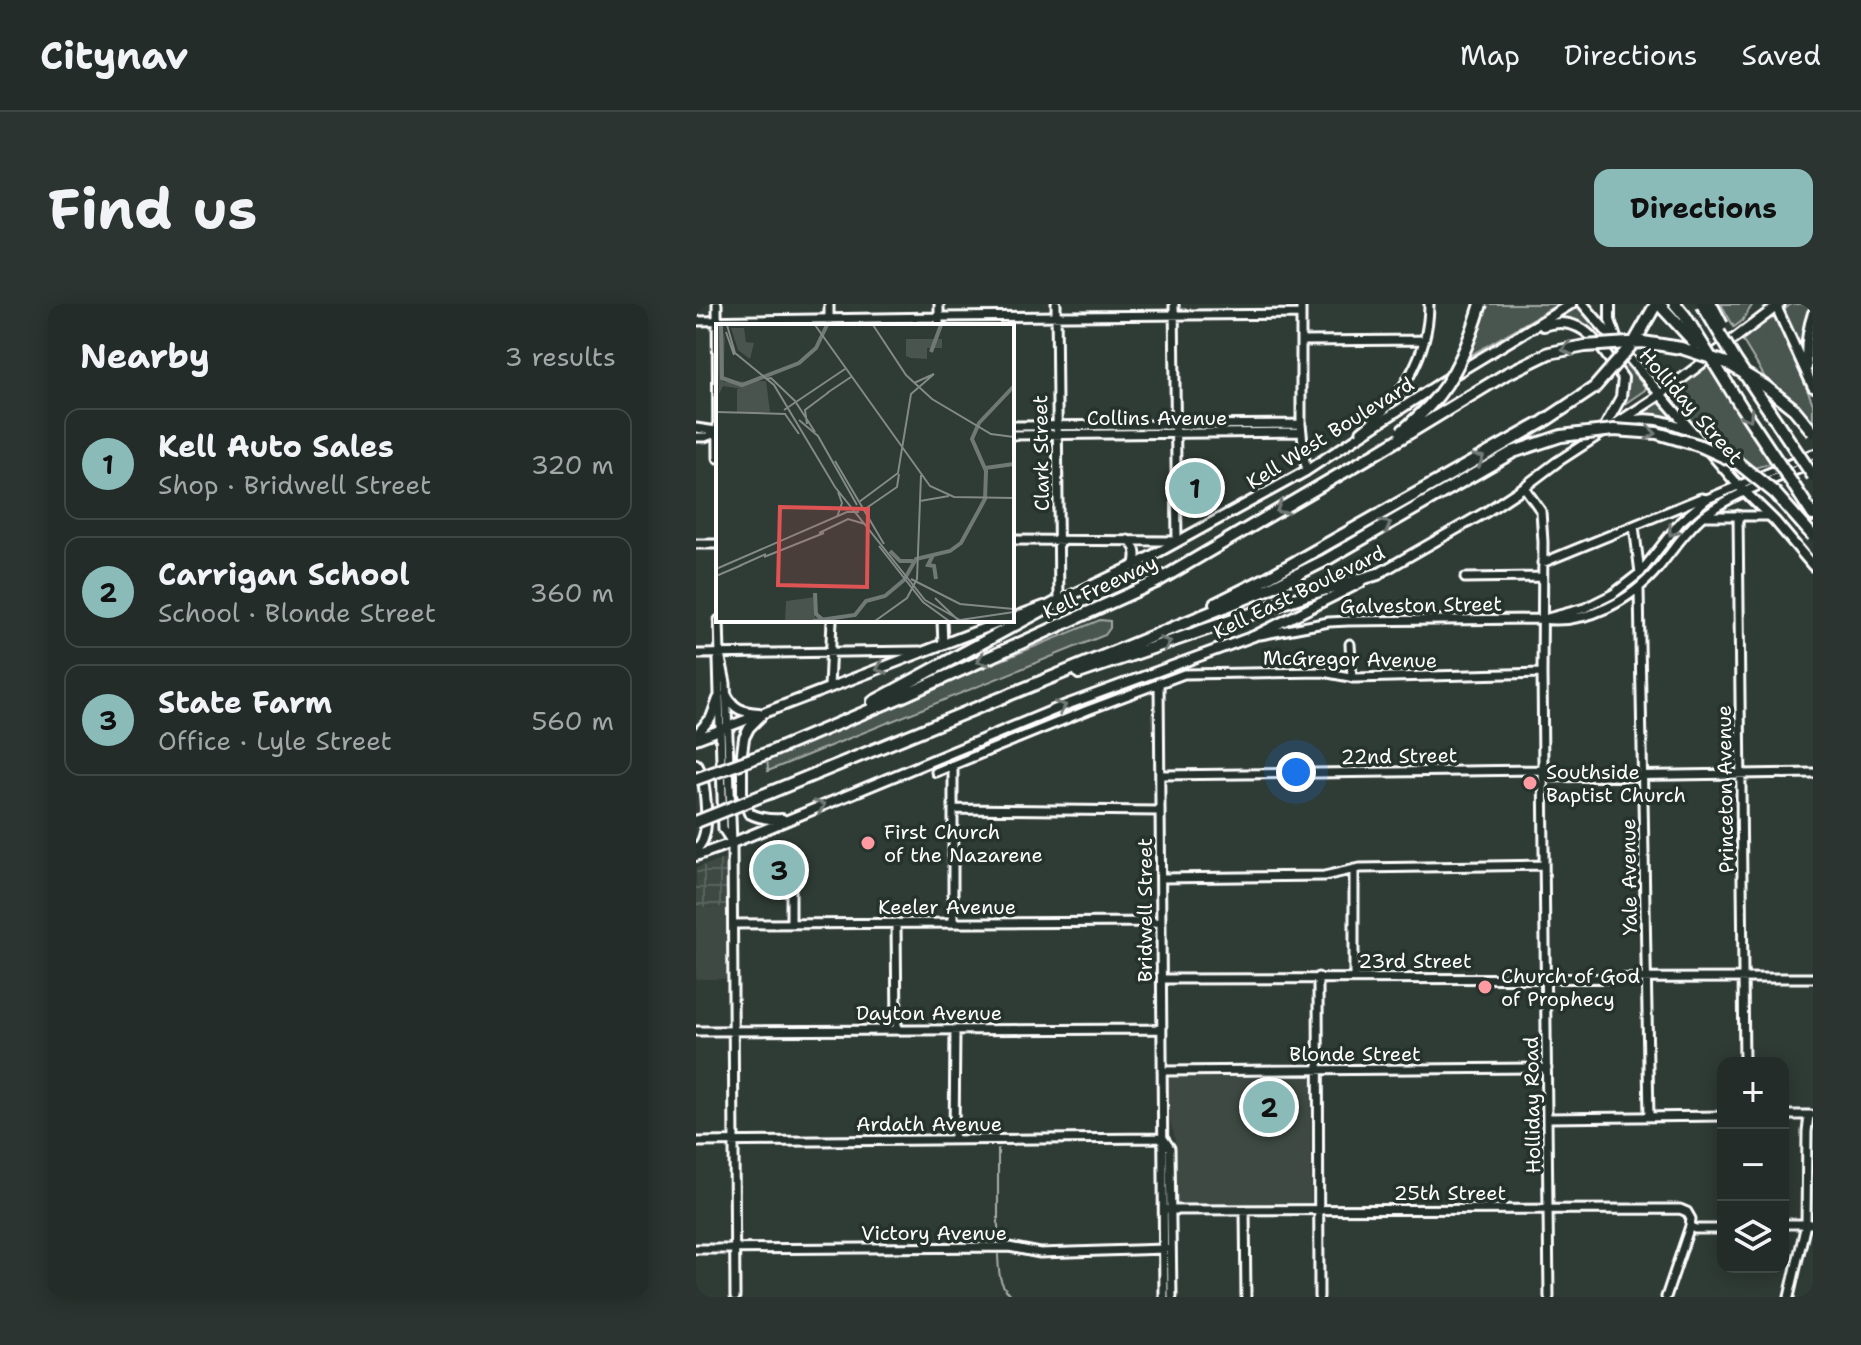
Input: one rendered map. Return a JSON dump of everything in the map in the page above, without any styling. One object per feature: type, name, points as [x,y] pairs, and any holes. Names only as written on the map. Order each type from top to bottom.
[{"type":"highway","points":[[1373,455],[1431,404],[1464,353],[1481,304]]},
{"type":"highway","points":[[1266,584],[1543,422],[1594,388],[1635,341],[1658,304],[1688,334],[1730,386]]},
{"type":"highway","points":[[1675,304],[1813,515]]},
{"type":"highway","points":[[1702,304],[1813,476]]},
{"type":"highway","points":[[1711,304],[1759,393]]},
{"type":"highway","points":[[1373,455],[1506,374],[1549,353],[1585,346],[1643,342],[1681,348],[1727,363],[1765,386],[1794,409],[1813,432]]},
{"type":"highway","points":[[696,822],[987,705],[1324,561],[1513,452],[1561,436],[1614,430],[1657,433],[1698,445],[1738,463],[1775,493],[1813,536]]},
{"type":"highway","name":"Kell Freeway","points":[[696,779],[768,753],[901,697],[1156,582],[1373,455]]},
{"type":"highway","points":[[1802,498],[1813,522]]},
{"type":"highway","points":[[987,705],[1306,595],[1378,574]]},
{"type":"highway","points":[[822,729],[1059,601]]},
{"type":"main road","name":"Kell West Boulevard","points":[[1014,617],[1059,601],[1135,565],[1306,471],[1440,383],[1571,304]]},
{"type":"main road","name":"Holliday Street","points":[[1583,304],[1690,430],[1813,566]]},
{"type":"main road","points":[[1610,304],[1612,331],[1622,351]]},
{"type":"main road","points":[[1777,305],[1813,387]]},
{"type":"main road","name":"Kell East Boulevard","points":[[696,856],[1066,705],[1254,636],[1378,574],[1524,487],[1660,395],[1777,305]]},
{"type":"main road","points":[[1808,376],[1806,353],[1813,313]]},
{"type":"main road","points":[[1531,330],[1555,322],[1578,325],[1623,378],[1621,397],[1601,434]]},
{"type":"main road","points":[[1618,423],[1646,418],[1690,430]]},
{"type":"main road","points":[[696,737],[1001,622]]},
{"type":"main road","points":[[696,737],[722,697],[741,711],[764,713]]},
{"type":"main road","points":[[764,713],[744,738],[742,794],[749,813],[757,818],[790,818]]},
{"type":"main road","points":[[696,764],[704,781],[705,828],[703,840],[696,850]]},
{"type":"street","points":[[717,304],[717,324]]},
{"type":"street","points":[[829,304],[829,323]]},
{"type":"street","points":[[939,304],[939,321]]},
{"type":"street","name":"Clark Street","points":[[1056,304],[1059,601]]},
{"type":"street","points":[[1014,540],[1177,541],[1174,304]]},
{"type":"street","points":[[1301,304],[1302,428],[1306,471]]},
{"type":"street","points":[[1306,471],[1365,428],[1402,390],[1420,354],[1429,304]]},
{"type":"street","points":[[696,321],[829,323],[1301,314]]},
{"type":"street","points":[[1301,341],[1424,340]]},
{"type":"street","name":"Collins Avenue","points":[[1014,426],[1057,430],[1302,428]]},
{"type":"street","points":[[696,428],[716,432]]},
{"type":"street","name":"Collins Avenue","points":[[1014,435],[1057,430]]},
{"type":"street","points":[[696,437],[716,433]]},
{"type":"street","name":"Galveston Street","points":[[1254,636],[1348,621],[1554,621],[1582,618],[1639,589],[1693,525],[1742,488],[1813,454]]},
{"type":"street","name":"Galveston Street","points":[[1542,619],[1585,608],[1613,594],[1640,573],[1680,522],[1707,499],[1813,463]]},
{"type":"street","name":"Holliday Road","points":[[1524,487],[1541,511],[1549,1297]]},
{"type":"street","points":[[1542,563],[1701,498],[1707,499]]},
{"type":"street","name":"Princeton Avenue","points":[[1738,515],[1744,1057]]},
{"type":"street","points":[[1704,516],[1769,516]]},
{"type":"street","points":[[1634,526],[1640,573]]},
{"type":"street","points":[[1128,540],[1135,547],[1135,565]]},
{"type":"street","points":[[1465,578],[1542,577]]},
{"type":"street","name":"Yale Avenue","points":[[1639,589],[1649,1117]]},
{"type":"street","points":[[719,622],[724,729],[723,829],[732,843],[735,1297]]},
{"type":"street","points":[[829,688],[832,622]]},
{"type":"street","points":[[942,622],[943,645]]},
{"type":"street","points":[[1350,644],[1352,678]]},
{"type":"street","points":[[696,654],[927,651]]},
{"type":"street","name":"McGregor Avenue","points":[[936,772],[1159,682],[1190,674],[1323,672],[1352,678],[1542,673]]},
{"type":"street","name":"Bridwell Street","points":[[1159,682],[1163,1138],[1168,1249],[1168,1284],[1164,1297]]},
{"type":"street","points":[[953,765],[953,922]]},
{"type":"street","name":"22nd Street","points":[[1160,775],[1813,773]]},
{"type":"street","points":[[953,809],[1160,811]]},
{"type":"street","points":[[1161,878],[1324,876],[1354,869],[1544,865]]},
{"type":"street","points":[[791,869],[791,923]]},
{"type":"street","points":[[1354,869],[1354,977]]},
{"type":"street","name":"Keeler Avenue","points":[[733,924],[1161,922]]},
{"type":"street","points":[[896,923],[897,1029]]},
{"type":"street","points":[[1318,977],[1319,1297]]},
{"type":"street","name":"23rd Street","points":[[1162,979],[1813,978]]},
{"type":"street","name":"Dayton Avenue","points":[[696,1031],[1162,1029]]},
{"type":"street","points":[[954,1140],[955,1030]]},
{"type":"street","name":"Blonde Street","points":[[1162,1071],[1547,1068]]},
{"type":"street","points":[[1789,1115],[1811,1115],[1807,1132],[1809,1224],[1789,1297]]},
{"type":"street","points":[[1548,1118],[1717,1116]]},
{"type":"street","name":"Ardath Avenue","points":[[696,1142],[1163,1138]]},
{"type":"street","name":"25th Street","points":[[1167,1210],[1680,1209],[1689,1215],[1690,1226],[1698,1230],[1717,1229]]},
{"type":"street","points":[[1245,1210],[1246,1297]]},
{"type":"street","points":[[1666,1297],[1690,1226]]},
{"type":"street","name":"Victory Avenue","points":[[696,1249],[1009,1247],[1040,1253],[1168,1249]]},
{"type":"street","name":"Bridwell Street","points":[[1168,1284],[1172,1297]]},
{"type":"shaded area","points":[[1486,304],[1558,304],[1464,359]]},
{"type":"shaded area","points":[[1721,304],[1753,304],[1734,327]]},
{"type":"shaded area","points":[[1791,304],[1811,304],[1800,351],[1783,311]]},
{"type":"shaded area","points":[[1574,306],[1645,387],[1623,405],[1626,389],[1623,372],[1585,326],[1575,320],[1555,318]]},
{"type":"shaded area","points":[[1774,316],[1778,318],[1813,404],[1813,423],[1766,379],[1741,338]]},
{"type":"shaded area","points":[[1708,363],[1773,463],[1754,468],[1709,442],[1669,397],[1668,391]]},
{"type":"shaded area","points":[[1656,402],[1672,416],[1670,419],[1641,415],[1640,412]]},
{"type":"shaded area","points":[[1100,620],[1110,621],[1105,635],[768,771],[767,756]]},
{"type":"shaded area","points":[[727,858],[728,907],[696,908],[696,868]]},
{"type":"shaded area","points":[[728,907],[729,979],[696,979],[696,908]]},
{"type":"shaded area","points":[[1311,1074],[1311,1205],[1175,1205],[1175,1139],[1169,1117],[1169,1076]]},
{"type":"waterway","points":[[998,1149],[998,1241]]},
{"type":"waterway","points":[[998,1255],[1002,1284],[1015,1297]]},
{"type":"place","name":"Kell Auto Sales","points":[[1195,488]]},
{"type":"place","name":"Southside Baptist Church","points":[[1530,783]]},
{"type":"place","name":"First Church of the Nazarene","points":[[868,843]]},
{"type":"place","name":"State Farm","points":[[779,870]]},
{"type":"place","name":"Church of God of Prophecy","points":[[1485,987]]},
{"type":"place","name":"Carrigan School","points":[[1269,1107]]}]
